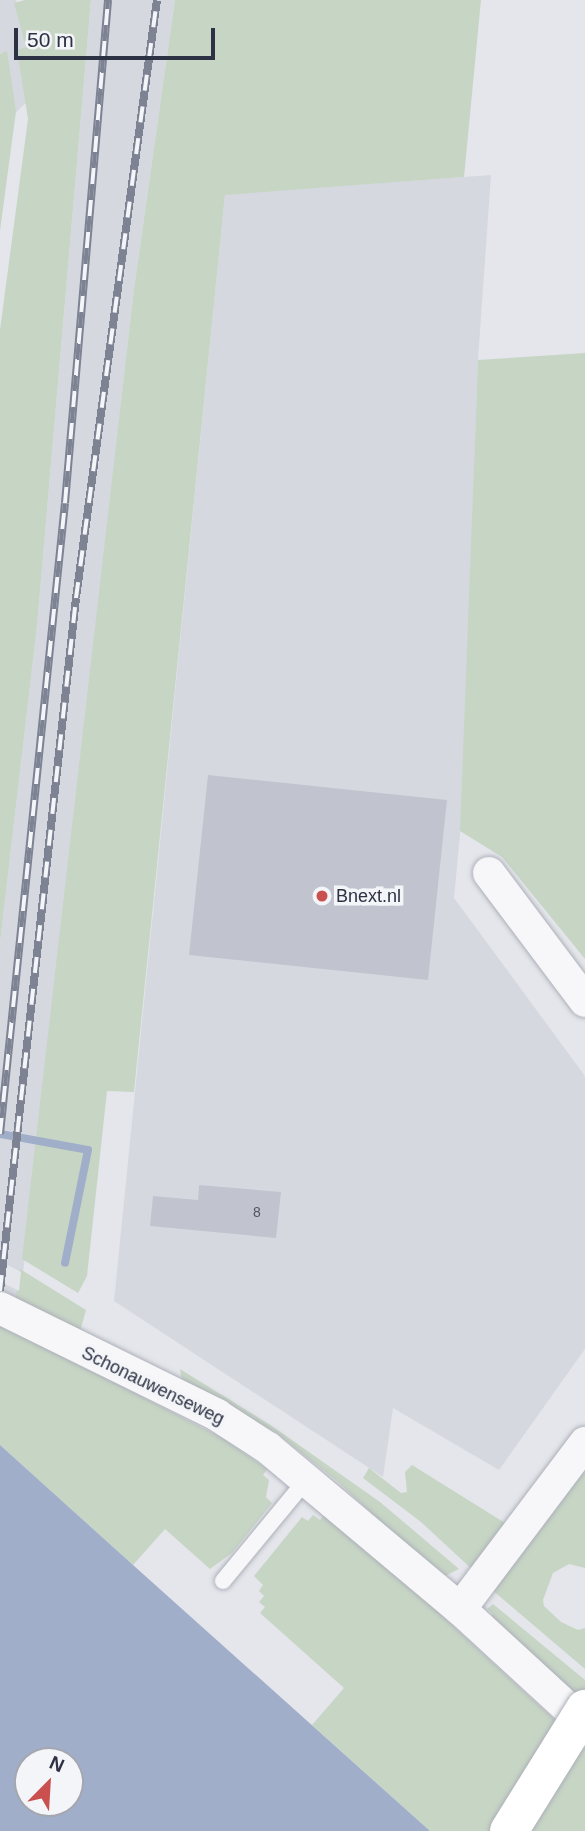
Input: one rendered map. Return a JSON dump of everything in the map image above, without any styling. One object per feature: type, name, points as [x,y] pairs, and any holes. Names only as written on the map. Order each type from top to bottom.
[{"type":"street","points":[[489,873],[585,1000]]},
{"type":"street","name":"Schonauwenseweg","points":[[0,1308],[217,1415],[308,1478],[460,1609],[585,1724]]},
{"type":"street","points":[[460,1609],[585,1443]]},
{"type":"street","points":[[509,1831],[585,1709]]},
{"type":"lane","points":[[223,1581],[308,1478]]},
{"type":"shaded area","points":[[0,0],[16,0],[28,41],[34,95],[5,123],[0,154]]},
{"type":"shaded area","points":[[91,0],[175,0],[134,289],[0,1477],[0,943],[37,626]]},
{"type":"shaded area","points":[[491,175],[478,360],[462,813],[454,898],[585,1076],[585,1349],[499,1470],[393,1408],[383,1477],[114,1301],[225,194]]},
{"type":"green space","points":[[25,0],[91,0],[37,626],[0,943],[0,330],[28,119],[17,50],[26,47],[14,3]]},
{"type":"green space","points":[[175,0],[481,0],[464,177],[225,195],[134,1092],[107,1091],[87,1276],[78,1293],[22,1259],[134,289]]},
{"type":"green space","points":[[7,51],[16,111],[0,231],[0,54]]},
{"type":"green space","points":[[585,353],[585,959],[502,857],[460,831],[478,360]]},
{"type":"green space","points":[[20,1269],[86,1310],[79,1335],[15,1303]]},
{"type":"green space","points":[[0,1323],[224,1439],[267,1469],[263,1475],[269,1480],[266,1497],[272,1503],[232,1553],[210,1569],[165,1529],[133,1565],[0,1445]]},
{"type":"green space","points":[[180,1369],[272,1426],[380,1502],[459,1569],[441,1578],[338,1482],[277,1433],[182,1380]]},
{"type":"green space","points":[[585,1459],[585,1568],[569,1564],[553,1573],[543,1600],[544,1606],[561,1622],[578,1630],[585,1628],[585,1669],[491,1589]]},
{"type":"green space","points":[[412,1465],[505,1523],[512,1536],[475,1572],[421,1522],[363,1478],[369,1468],[401,1493],[407,1492],[405,1472]]},
{"type":"green space","points":[[328,1510],[585,1748],[585,1831],[430,1831],[312,1725],[344,1688],[260,1613],[265,1607],[259,1602],[264,1596],[259,1591],[263,1585],[254,1576],[302,1517],[308,1521],[313,1515],[320,1520]]},
{"type":"green space","points":[[493,1604],[585,1680],[585,1709],[487,1620],[493,1614],[487,1609]]},
{"type":"water","points":[[0,1445],[430,1831],[0,1831]]},
{"type":"pier","points":[[0,1261],[21,1272],[19,1291],[0,1281]]},
{"type":"building","points":[[208,775],[447,800],[428,980],[189,955]]},
{"type":"building","points":[[199,1185],[281,1192],[276,1238],[150,1226],[153,1196],[198,1200]]},
{"type":"waterway","points":[[0,1134],[88,1150],[65,1263]]},
{"type":"railway","points":[[0,1134],[65,503],[108,0]]},
{"type":"railway","points":[[0,1291],[76,598],[157,0]]},
{"type":"place","name":"Bnext.nl","points":[[322,896]]}]
